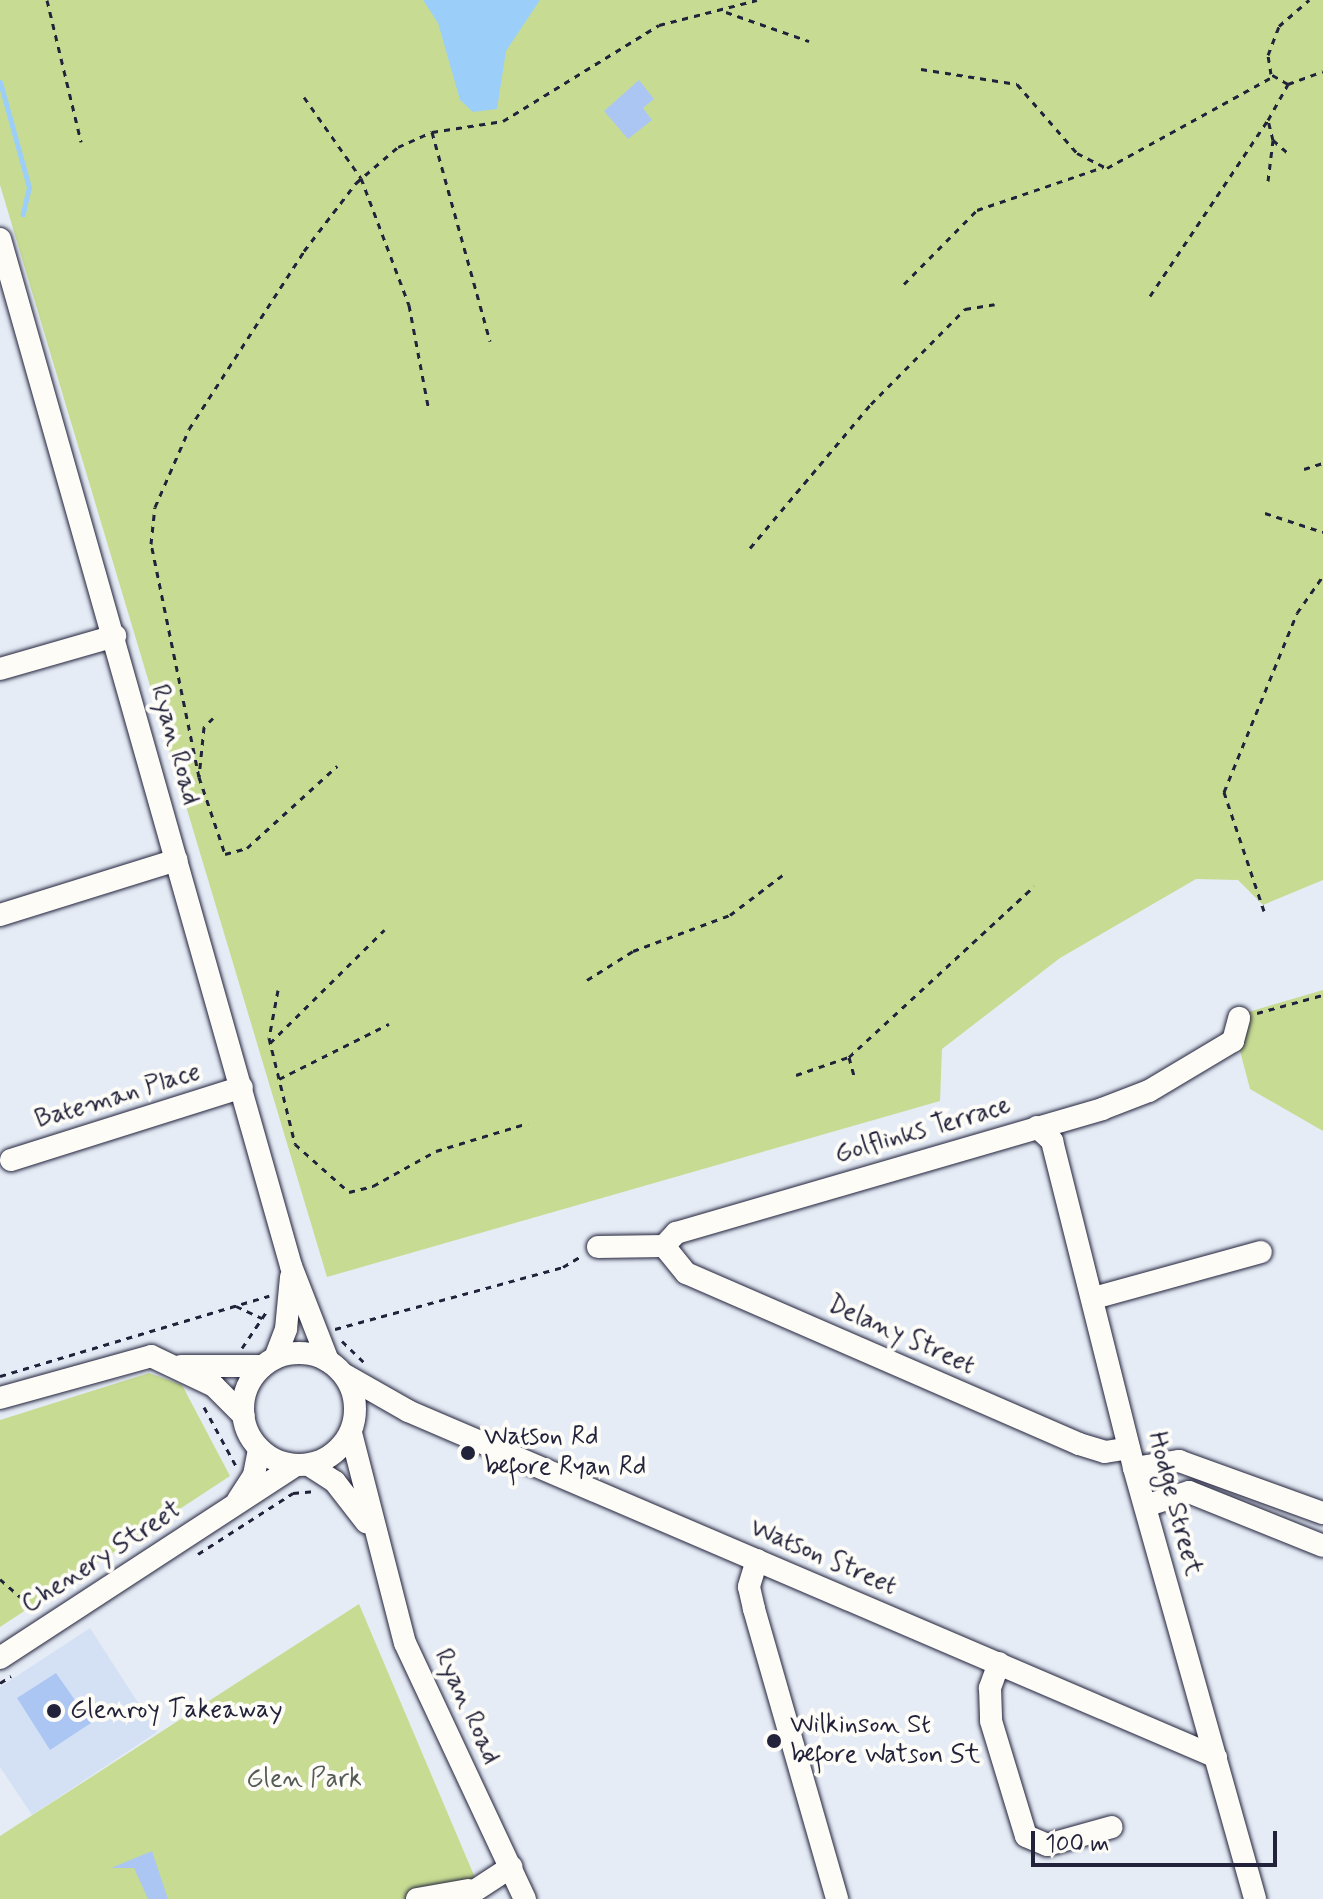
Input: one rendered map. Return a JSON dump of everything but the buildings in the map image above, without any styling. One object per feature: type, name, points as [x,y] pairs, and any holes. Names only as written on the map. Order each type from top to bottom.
[{"type":"street","name":"Ryan Road","points":[[0,239],[115,636],[291,1266],[337,1368]]},
{"type":"street","points":[[0,669],[115,636]]},
{"type":"street","points":[[0,915],[177,860]]},
{"type":"street","name":"Golflinks Terrace","points":[[598,1247],[664,1246],[676,1233],[1149,1091],[1233,1041],[1239,1018]]},
{"type":"street","name":"Bateman Place","points":[[11,1160],[242,1087]]},
{"type":"street","name":"Hodge Street","points":[[1037,1127],[1052,1141],[1132,1458],[1255,1899]]},
{"type":"street","name":"Delany Street","points":[[664,1246],[686,1273],[1105,1452],[1132,1458],[1179,1461],[1323,1513]]},
{"type":"street","points":[[1094,1298],[1261,1252]]},
{"type":"street","name":"Ryan Road","points":[[269,1362],[286,1329],[291,1266]]},
{"type":"street","points":[[0,1398],[151,1356],[180,1366],[214,1386],[244,1416],[259,1449],[302,1465],[334,1454],[353,1424],[337,1368],[302,1353],[269,1362],[180,1366]]},
{"type":"street","points":[[244,1416],[247,1388],[269,1362]]},
{"type":"street","name":"Watson Street","points":[[337,1368],[408,1411],[1216,1757]]},
{"type":"street","name":"Watson Street","points":[[353,1424],[408,1411]]},
{"type":"street","name":"Ryan Road","points":[[353,1424],[373,1533],[405,1643],[525,1899]]},
{"type":"street","name":"Chenery Street","points":[[235,1504],[254,1475],[259,1449]]},
{"type":"street","name":"Ryan Road","points":[[302,1465],[335,1482],[373,1533]]},
{"type":"street","name":"Chenery Street","points":[[0,1658],[235,1504],[302,1465]]},
{"type":"street","points":[[1145,1506],[1189,1492],[1323,1546]]},
{"type":"street","points":[[757,1560],[749,1587],[754,1609],[837,1899]]},
{"type":"street","points":[[999,1663],[990,1688],[991,1721],[1026,1836],[1047,1845],[1112,1827]]},
{"type":"street","points":[[417,1899],[465,1895],[511,1867]]},
{"type":"path","points":[[47,0],[81,142]]},
{"type":"path","points":[[337,766],[273,826],[231,855],[217,844],[199,777],[151,544],[158,493],[189,429],[255,326],[361,178],[398,147],[432,132],[503,121],[659,25],[726,12],[757,0]]},
{"type":"path","points":[[1288,84],[1274,76],[1268,65],[1272,42],[1309,0]]},
{"type":"path","points":[[726,12],[809,41]]},
{"type":"path","points":[[921,69],[1017,84],[1077,153],[1103,167]]},
{"type":"path","points":[[1150,296],[1268,120],[1288,84],[1323,71]]},
{"type":"path","points":[[904,284],[977,210],[1132,160],[1274,76]]},
{"type":"path","points":[[304,97],[361,178],[409,305],[428,406]]},
{"type":"path","points":[[1268,120],[1273,140],[1268,181]]},
{"type":"path","points":[[432,132],[490,341]]},
{"type":"path","points":[[1273,140],[1289,154]]},
{"type":"path","points":[[750,548],[871,404],[965,309],[995,304]]},
{"type":"path","points":[[1304,469],[1323,463]]},
{"type":"path","points":[[1265,513],[1323,532]]},
{"type":"path","points":[[1264,911],[1224,792],[1297,613],[1323,576]]},
{"type":"path","points":[[199,777],[204,727],[213,718]]},
{"type":"path","points":[[587,980],[633,951],[730,915],[784,874]]},
{"type":"path","points":[[796,1075],[849,1057],[1034,886]]},
{"type":"path","points":[[270,1043],[384,930]]},
{"type":"path","points":[[278,990],[270,1043],[300,1153],[353,1193],[436,1151],[528,1123]]},
{"type":"path","points":[[1239,1018],[1323,995]]},
{"type":"path","points":[[279,1079],[389,1024]]},
{"type":"path","points":[[849,1057],[854,1076]]},
{"type":"path","points":[[369,1367],[331,1329],[563,1267],[598,1247]]},
{"type":"path","points":[[0,1376],[277,1294],[240,1351]]},
{"type":"path","points":[[236,1306],[262,1318]]},
{"type":"path","points":[[204,1407],[236,1466]]},
{"type":"path","points":[[278,1502],[324,1489]]},
{"type":"path","points":[[0,1579],[35,1610]]},
{"type":"shaded area","points":[[90,1628],[157,1732],[32,1815],[0,1767],[0,1687]]},
{"type":"green space","points":[[0,0],[1323,0],[1323,880],[1263,905],[1238,880],[1196,879],[1060,958],[942,1049],[940,1101],[327,1277],[0,185]]},
{"type":"green space","points":[[1323,990],[1323,1131],[1250,1089],[1231,1017]]},
{"type":"green space","points":[[149,1373],[182,1385],[230,1476],[0,1627],[0,1420]]},
{"type":"green space","name":"Glen Park","points":[[359,1604],[484,1899],[0,1899],[0,1836]]},
{"type":"water","points":[[423,0],[540,0],[506,51],[497,109],[473,112],[460,100],[438,23]]},
{"type":"waterway","points":[[0,82],[29,187],[23,214]]},
{"type":"place","name":"Watson Rd before Ryan Rd","points":[[468,1453]]},
{"type":"place","name":"Glenroy Takeaway","points":[[54,1711]]},
{"type":"place","name":"Wilkinson St before Watson St","points":[[774,1741]]}]
